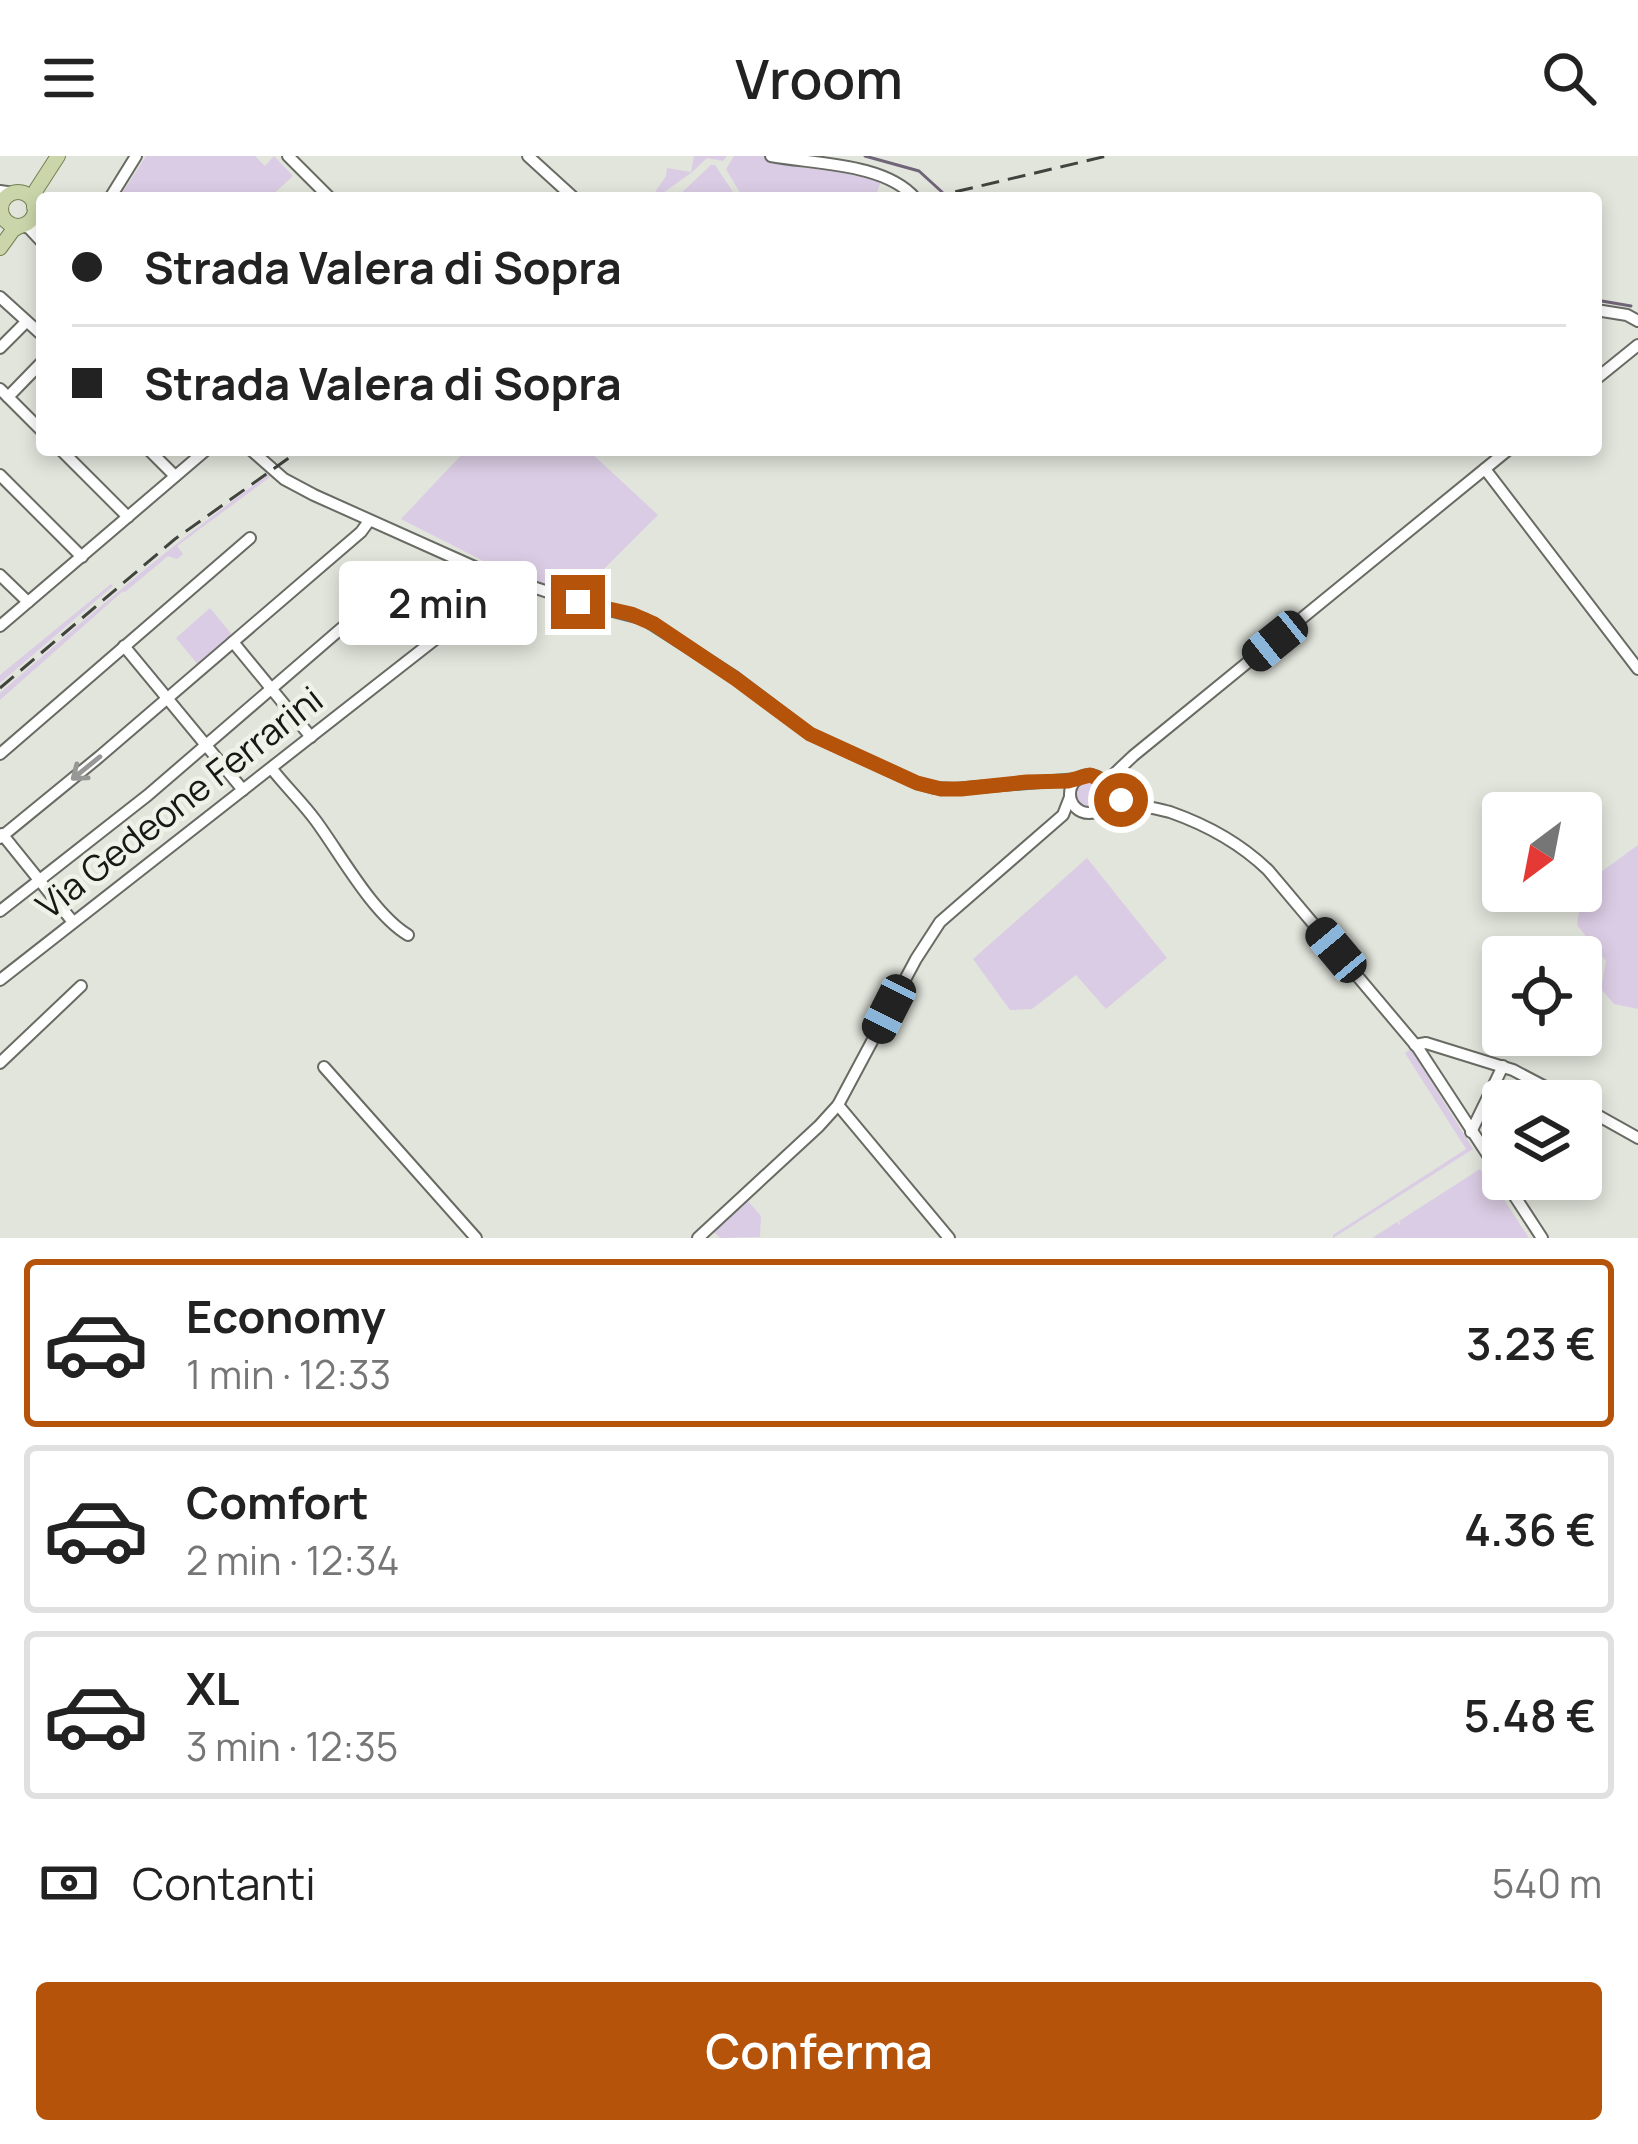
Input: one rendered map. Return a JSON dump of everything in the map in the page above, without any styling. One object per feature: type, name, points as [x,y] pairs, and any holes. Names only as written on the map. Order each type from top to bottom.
[{"type":"main road","points":[[21,226],[1,215],[7,197],[27,187],[47,156]]},
{"type":"main road","points":[[0,248],[13,230],[32,218],[36,190],[58,156]]},
{"type":"main road","points":[[10,192],[28,197],[34,209]]},
{"type":"street","points":[[114,192],[136,156]]},
{"type":"street","points":[[288,156],[323,192]]},
{"type":"street","points":[[528,156],[567,192]]},
{"type":"street","points":[[771,156],[881,176],[909,192]]},
{"type":"street","points":[[34,209],[36,222]]},
{"type":"street","points":[[21,226],[36,236]]},
{"type":"street","points":[[0,297],[36,329]]},
{"type":"street","points":[[1602,311],[1634,317]]},
{"type":"street","points":[[0,348],[26,322]]},
{"type":"street","points":[[1602,374],[1637,345]]},
{"type":"street","points":[[36,367],[4,393],[36,425]]},
{"type":"street","points":[[68,456],[128,517]]},
{"type":"street","points":[[154,456],[175,476]]},
{"type":"street","points":[[0,626],[199,456]]},
{"type":"street","points":[[258,456],[284,479],[505,579],[644,619],[810,734],[917,783],[954,790],[1049,782],[1103,773],[1135,755]]},
{"type":"street","points":[[1094,812],[1108,800],[1112,776],[1135,755],[1501,456]]},
{"type":"street","points":[[1485,469],[1638,669]]},
{"type":"street","points":[[0,475],[82,556]]},
{"type":"street","points":[[73,922],[1,835],[369,521]]},
{"type":"street","points":[[0,754],[250,538]]},
{"type":"street","points":[[0,574],[28,602]]},
{"type":"street","points":[[0,911],[148,795],[401,578]]},
{"type":"street","name":"Via Gedeone Ferrarini","points":[[0,980],[493,594],[505,579]]},
{"type":"street","points":[[232,642],[311,737]]},
{"type":"street","points":[[124,646],[243,790]]},
{"type":"street","points":[[272,769],[385,916],[408,935]]},
{"type":"street","points":[[698,1238],[838,1106],[932,933],[1064,813],[1072,785],[1084,777],[1102,780],[1114,797],[1200,824],[1252,856],[1276,879],[1415,1045],[1542,1238]]},
{"type":"street","points":[[1049,782],[1063,788],[1076,808],[1094,812]]},
{"type":"street","points":[[1043,832],[1071,816],[1127,802]]},
{"type":"street","points":[[0,1063],[81,986]]},
{"type":"street","points":[[1415,1045],[1426,1042],[1534,1080]]},
{"type":"street","points":[[1472,1132],[1503,1066]]},
{"type":"street","points":[[324,1067],[476,1238]]},
{"type":"street","points":[[838,1106],[949,1238]]},
{"type":"street","points":[[1602,1118],[1638,1138]]},
{"type":"shaded area","points":[[146,156],[255,156],[265,166],[274,156],[293,176],[276,192],[123,192]]},
{"type":"shaded area","points":[[694,156],[727,156],[723,161],[707,158],[691,173],[664,192],[655,192],[667,168],[691,172]]},
{"type":"shaded area","points":[[734,156],[763,156],[881,181],[877,192],[739,192],[726,169]]},
{"type":"shaded area","points":[[715,165],[733,192],[682,192]]},
{"type":"shaded area","points":[[460,456],[594,456],[658,515],[578,595],[515,577],[401,519]]},
{"type":"shaded area","points":[[268,475],[177,546],[183,554],[177,559],[168,556],[123,591],[0,700],[0,693],[98,608],[199,527]]},
{"type":"shaded area","points":[[113,586],[0,683],[0,675]]},
{"type":"shaded area","points":[[210,608],[233,636],[199,666],[176,638]]},
{"type":"shaded area","points":[[1089,780],[1099,784],[1103,794],[1099,804],[1089,808],[1079,804],[1075,794],[1079,784]]},
{"type":"shaded area","points":[[1638,845],[1638,1009],[1614,1004],[1602,990],[1606,961],[1602,936],[1586,936],[1577,925],[1579,912],[1602,912],[1602,871]]},
{"type":"shaded area","points":[[1087,858],[1167,958],[1106,1009],[1076,975],[1032,1009],[1010,1010],[973,959]]},
{"type":"shaded area","points":[[1411,1049],[1473,1149],[1333,1238],[1466,1149],[1405,1053]]},
{"type":"shaded area","points":[[1480,1169],[1482,1200],[1504,1200],[1529,1238],[1372,1238],[1397,1222],[1401,1226],[1399,1221]]},
{"type":"shaded area","points":[[747,1200],[761,1216],[760,1237],[720,1238],[713,1231]]},
{"type":"waterway","points":[[865,156],[919,171],[942,192]]},
{"type":"waterway","points":[[1602,301],[1631,306]]},
{"type":"railway","points":[[954,192],[1107,156]]},
{"type":"railway","points":[[0,688],[175,539],[292,456]]},
{"type":"route","points":[[578,602],[654,624],[810,734],[917,783],[961,789],[1090,775],[1102,780],[1109,793],[1121,800]]}]
